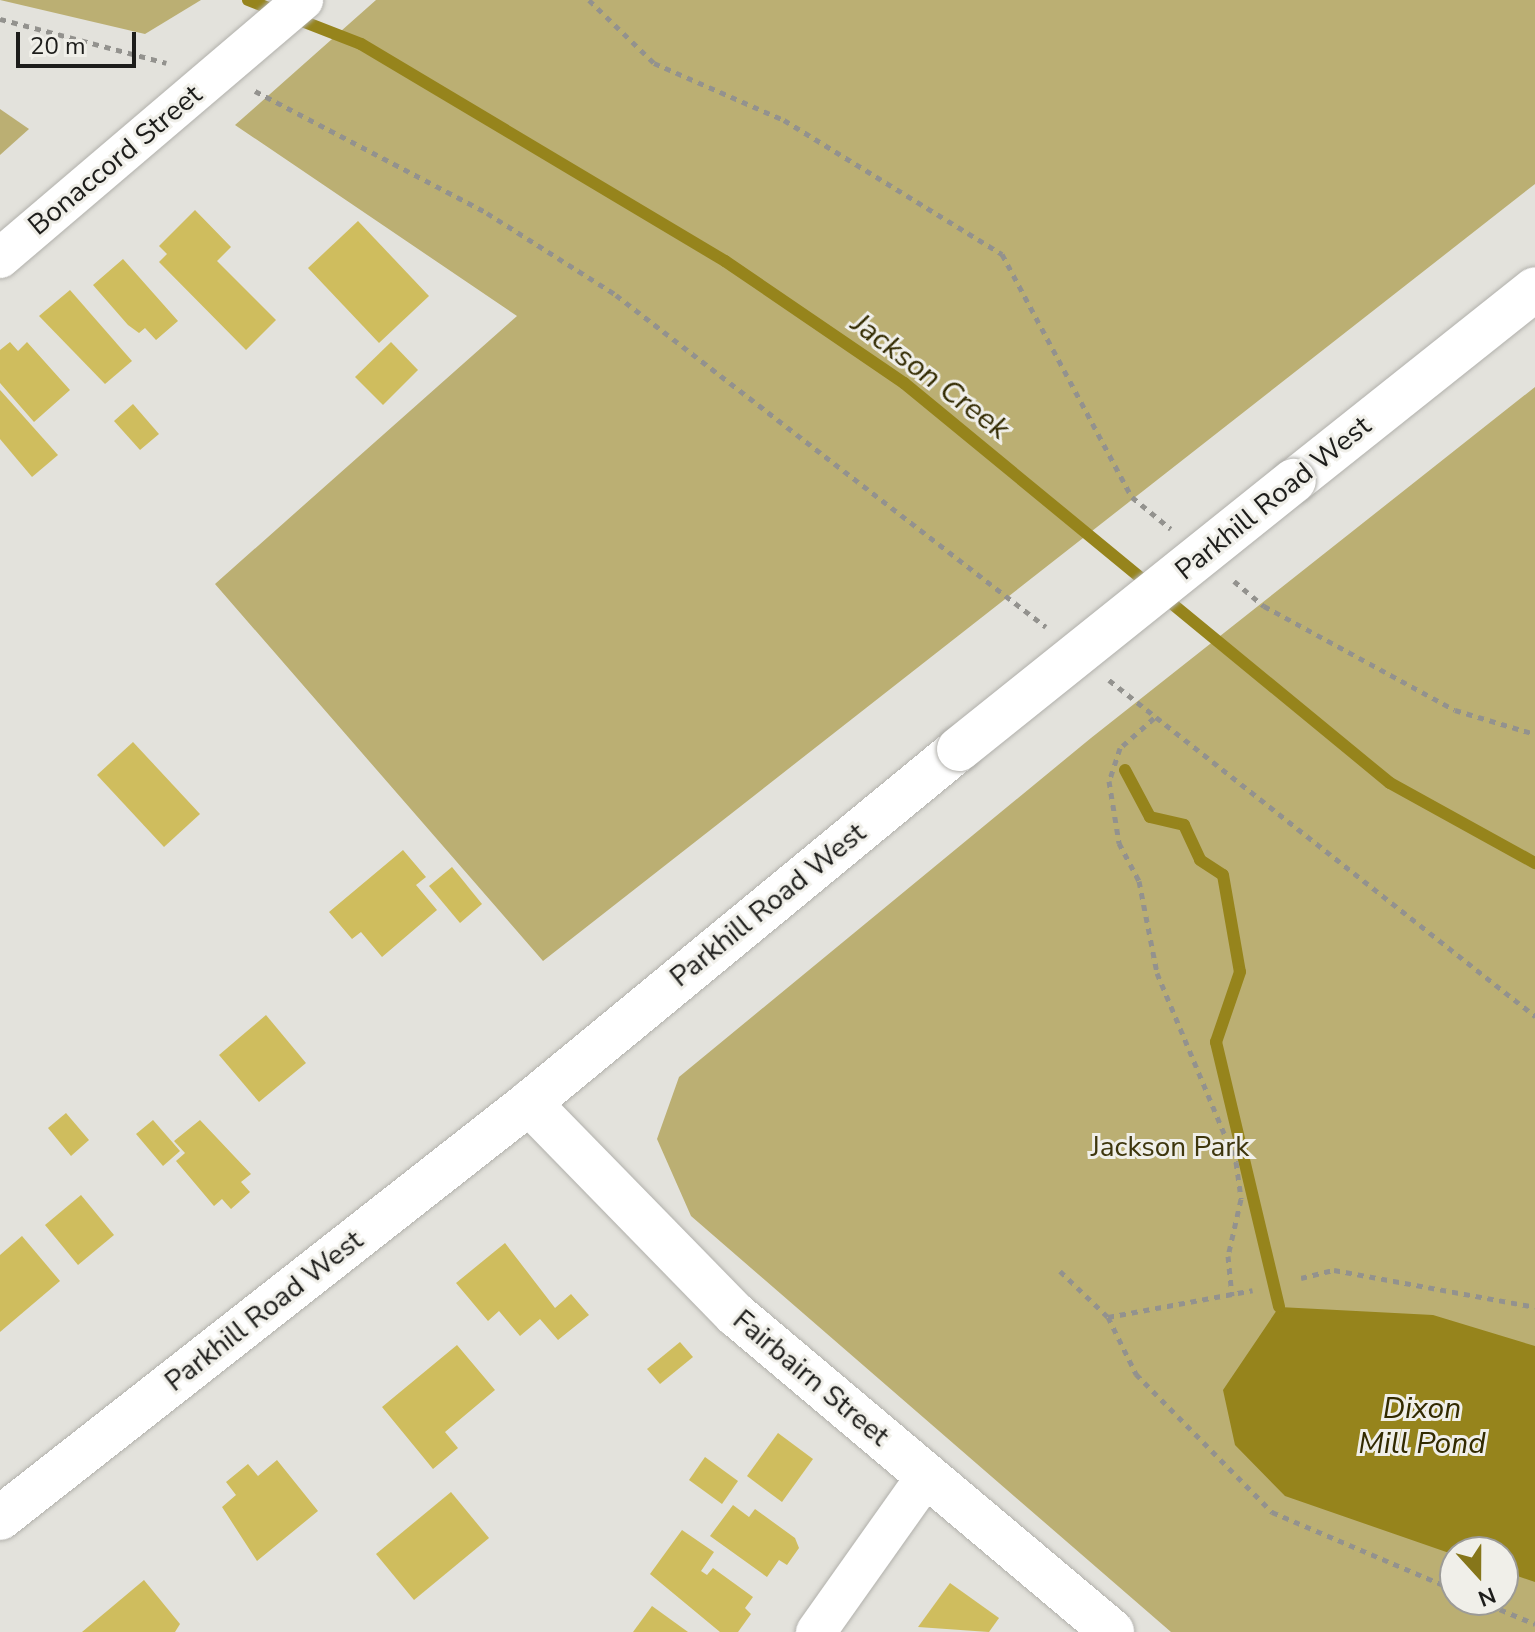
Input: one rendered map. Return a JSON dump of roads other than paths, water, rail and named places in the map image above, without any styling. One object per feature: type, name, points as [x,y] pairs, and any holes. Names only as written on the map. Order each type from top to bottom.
[{"type":"main road","name":"Parkhill Road West","points":[[0,1518],[529,1103],[959,749],[1535,289]]},
{"type":"main road","name":"Fairbairn Street","points":[[529,1103],[735,1314],[1112,1632]]},
{"type":"street","name":"Bonaccord Street","points":[[0,258],[303,0]]},
{"type":"street","points":[[816,1632],[927,1475]]},
{"type":"water","name":"Dixon Mill Pond","points":[[1279,1307],[1433,1315],[1535,1346],[1535,1582],[1519,1576],[1519,1536],[1439,1536],[1439,1549],[1285,1496],[1235,1445],[1223,1390]]},
{"type":"waterway","name":"Jackson Creek","points":[[248,0],[361,44],[725,261],[904,383],[1390,783],[1535,863]]},
{"type":"waterway","points":[[1125,770],[1150,817],[1184,825],[1200,860],[1223,875],[1240,972],[1216,1042],[1279,1307]]},
{"type":"park label","name":"Jackson Park","points":[[1170,1147]]}]
